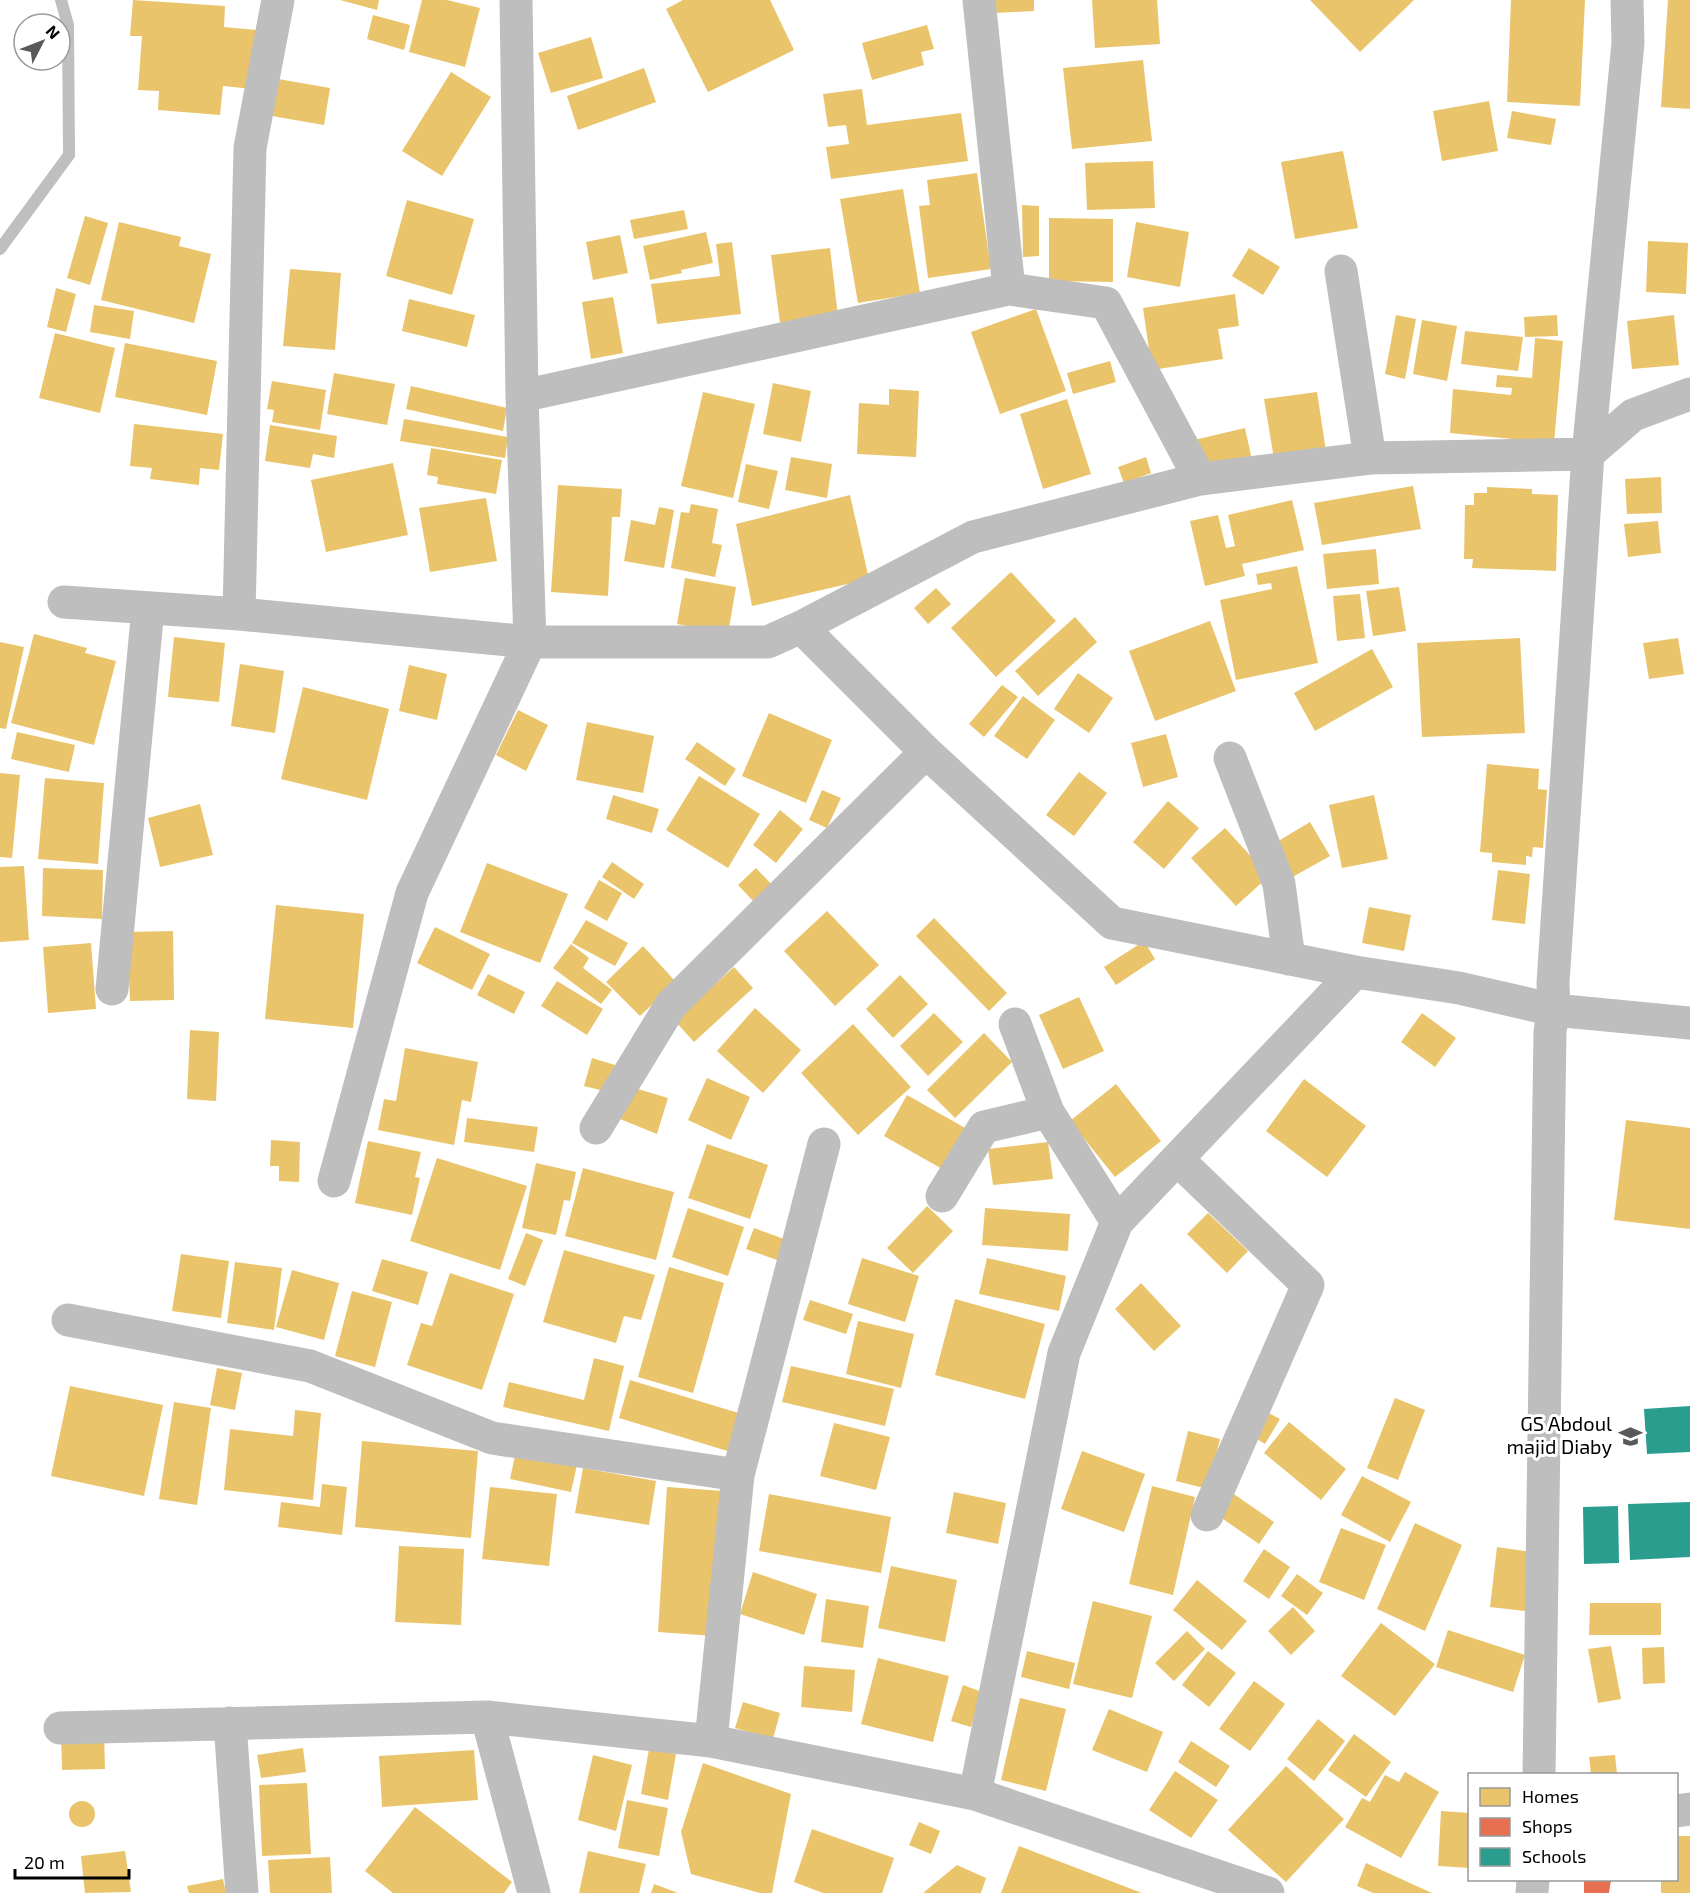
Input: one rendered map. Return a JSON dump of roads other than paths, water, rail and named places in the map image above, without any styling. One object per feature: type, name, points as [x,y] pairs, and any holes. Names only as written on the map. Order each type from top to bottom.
[{"type":"street","points":[[239,614],[250,148],[278,0]]},
{"type":"street","points":[[334,1181],[412,893],[530,642],[522,396],[516,0]]},
{"type":"street","points":[[979,0],[1009,289]]},
{"type":"street","points":[[1539,1773],[1550,1031],[1554,1010],[1553,983],[1588,454],[1628,43],[1628,0]]},
{"type":"street","points":[[1341,271],[1370,458]]},
{"type":"street","points":[[522,396],[1009,289],[1106,303],[1200,479]]},
{"type":"street","points":[[64,602],[239,614],[530,642],[768,642],[973,537],[1200,479],[1370,458],[1588,454],[1633,415],[1690,394]]},
{"type":"street","points":[[112,989],[148,608]]},
{"type":"street","points":[[801,627],[926,752],[1112,923],[1355,972],[1459,988],[1554,1010],[1690,1023]]},
{"type":"street","points":[[596,1128],[671,1005],[926,752]]},
{"type":"street","points":[[1230,758],[1280,884],[1289,959]]},
{"type":"street","points":[[975,1794],[1064,1353],[1117,1222],[1355,972]]},
{"type":"street","points":[[1015,1024],[1048,1112],[1117,1222]]},
{"type":"street","points":[[942,1196],[984,1127],[1048,1112]]},
{"type":"street","points":[[711,1741],[738,1475],[824,1144]]},
{"type":"street","points":[[1177,1159],[1308,1285],[1207,1515]]},
{"type":"street","points":[[68,1320],[310,1366],[492,1438],[738,1475]]},
{"type":"street","points":[[60,1728],[487,1717],[711,1741],[975,1794],[1268,1893]]},
{"type":"street","points":[[487,1717],[534,1893]]},
{"type":"street","points":[[230,1724],[242,1893]]},
{"type":"waterway","points":[[0,249],[69,155],[68,25],[61,0]]},
{"type":"place","name":"GS Abdoul majid Diaby","points":[[1630,1436]]}]
